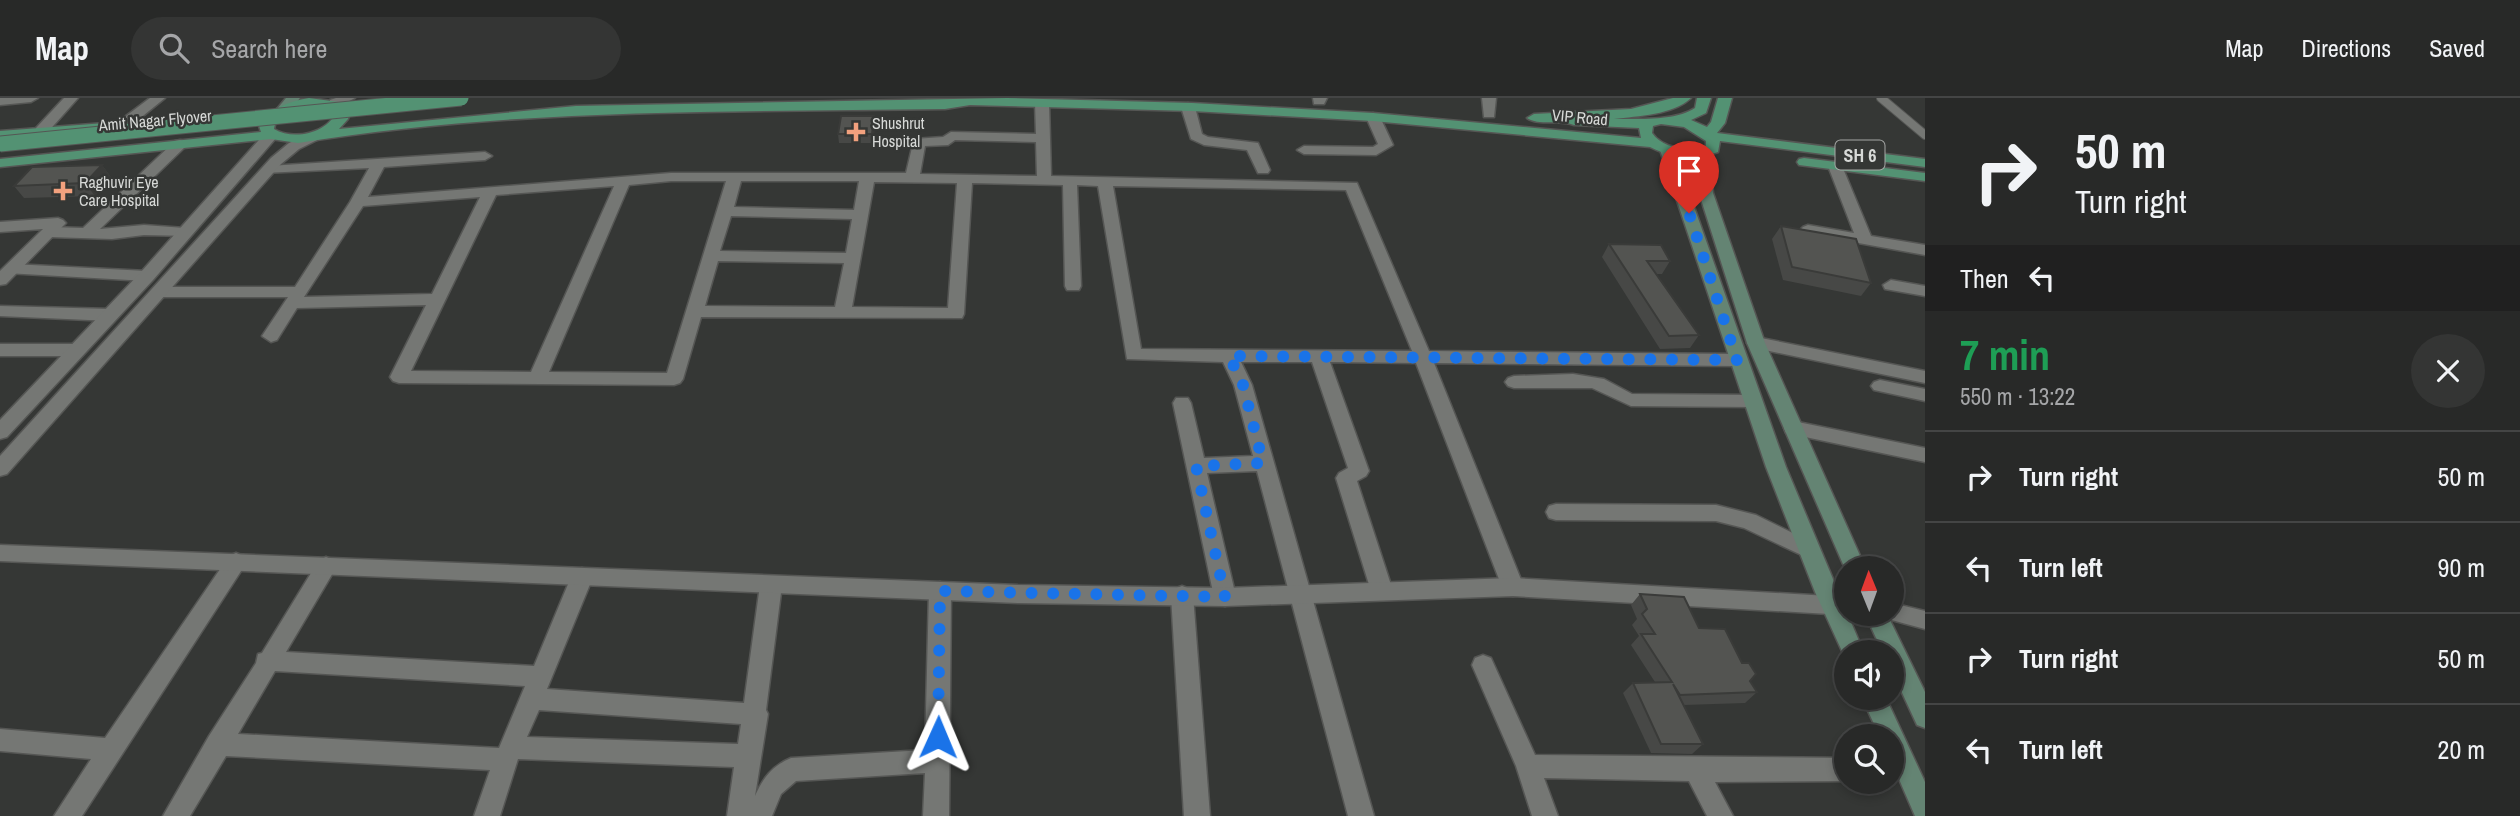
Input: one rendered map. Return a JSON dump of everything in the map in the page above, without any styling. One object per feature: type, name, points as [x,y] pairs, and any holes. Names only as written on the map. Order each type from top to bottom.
[{"type":"main road","points":[[0,135],[123,125],[316,101],[391,98]]},
{"type":"main road","name":"Amit Nagar Flyover","points":[[0,144],[461,98]]},
{"type":"main road","name":"Amit Nagar Flyover","points":[[0,152],[387,114],[605,98]]},
{"type":"main road","points":[[891,98],[971,101]]},
{"type":"main road","name":"VIP Road","points":[[1254,98],[1319,99],[1606,124],[1646,124],[1692,116],[1701,110],[1704,98]]},
{"type":"main road","points":[[1534,118],[1667,107],[1684,98]]},
{"type":"main road","points":[[314,136],[340,121],[344,110],[338,100]]},
{"type":"main road","points":[[1725,100],[1708,143],[1706,193],[1756,343],[1850,556]]},
{"type":"main road","points":[[0,163],[271,135],[289,139],[464,119],[576,110],[944,105],[971,101]]},
{"type":"main road","name":"VIP Road","points":[[971,101],[1188,107],[1373,117],[1660,146],[1708,143]]},
{"type":"main road","points":[[271,135],[266,126],[275,114],[289,104]]},
{"type":"main road","points":[[1669,120],[1691,125],[1708,143],[1796,148]]},
{"type":"main road","points":[[1646,124],[1644,133],[1660,146],[1737,360],[1810,551],[1834,596]]},
{"type":"main road","name":"SH 6","points":[[1708,143],[1835,166],[1925,177]]},
{"type":"main road","name":"SH 6","points":[[1796,148],[1925,163]]},
{"type":"main road","points":[[1882,626],[1925,718]]},
{"type":"main road","points":[[1904,778],[1925,809]]},
{"type":"street","points":[[0,101],[31,98]]},
{"type":"street","points":[[40,131],[71,98]]},
{"type":"street","points":[[123,125],[158,98]]},
{"type":"street","points":[[1489,98],[1489,114]]},
{"type":"street","points":[[1042,103],[1044,180]]},
{"type":"street","points":[[1188,107],[1196,136],[1214,142],[1254,146],[1263,170]]},
{"type":"street","points":[[1304,150],[1382,149],[1386,145],[1373,117]]},
{"type":"street","points":[[0,432],[111,315],[271,135]]},
{"type":"street","points":[[0,469],[269,170],[294,146],[314,136]]},
{"type":"street","points":[[912,178],[919,142],[948,141],[951,136],[1043,138]]},
{"type":"street","points":[[87,233],[180,144]]},
{"type":"street","points":[[269,170],[485,156]]},
{"type":"street","points":[[271,336],[358,202],[378,164]]},
{"type":"street","points":[[1835,166],[1864,239]]},
{"type":"street","points":[[358,202],[624,180],[735,177],[1352,186],[1423,357],[1513,587]]},
{"type":"street","points":[[491,190],[399,377],[674,379],[735,177]]},
{"type":"street","points":[[843,312],[867,177]]},
{"type":"street","points":[[695,311],[956,314],[965,179]]},
{"type":"street","points":[[537,378],[624,180]]},
{"type":"street","points":[[1070,181],[1073,286]]},
{"type":"street","points":[[1105,181],[1133,355],[1737,360]]},
{"type":"street","points":[[725,211],[860,215]]},
{"type":"street","points":[[0,227],[58,223],[6,274]]},
{"type":"street","points":[[50,232],[138,233],[144,230],[185,233]]},
{"type":"street","points":[[1808,230],[1925,250]]},
{"type":"street","points":[[711,256],[853,258]]},
{"type":"street","points":[[6,274],[147,275]]},
{"type":"street","points":[[1891,285],[1925,291]]},
{"type":"street","points":[[160,292],[296,298],[437,299]]},
{"type":"street","points":[[0,311],[111,315]]},
{"type":"street","points":[[1756,343],[1925,377]]},
{"type":"street","points":[[0,350],[75,350]]},
{"type":"street","points":[[1229,356],[1243,385],[1361,816]]},
{"type":"street","points":[[1319,356],[1359,471],[1346,478],[1382,591]]},
{"type":"street","points":[[1514,382],[1591,382],[1631,400],[1753,401]]},
{"type":"street","points":[[1881,386],[1925,394]]},
{"type":"street","points":[[1182,402],[1225,597]]},
{"type":"street","points":[[1794,428],[1925,455]]},
{"type":"street","points":[[1196,466],[1263,463]]},
{"type":"street","points":[[1556,512],[1716,513],[1749,521],[1810,551]]},
{"type":"street","points":[[0,553],[940,591],[1225,597],[1513,587],[1834,605]]},
{"type":"street","points":[[67,816],[236,562]]},
{"type":"street","points":[[176,816],[266,661],[326,566]]},
{"type":"street","points":[[487,816],[509,754],[582,577]]},
{"type":"street","points":[[740,816],[756,714],[771,585]]},
{"type":"street","points":[[936,816],[940,591]]},
{"type":"street","points":[[1182,595],[1197,816]]},
{"type":"street","points":[[1904,615],[1925,620]]},
{"type":"street","points":[[266,661],[538,688],[756,714]]},
{"type":"street","points":[[1483,665],[1528,766],[1545,816]]},
{"type":"street","points":[[0,740],[111,750]]},
{"type":"street","points":[[217,744],[509,754],[749,756]]},
{"type":"street","points":[[759,816],[772,786],[791,770],[938,761]]},
{"type":"street","points":[[1528,766],[1834,770]]},
{"type":"street","points":[[1696,770],[1720,816]]},
{"type":"lane","points":[[1881,98],[1925,135]]},
{"type":"building","points":[[841,116],[874,116],[872,134],[838,134]]},
{"type":"building","points":[[102,165],[85,183],[14,186],[32,167]]},
{"type":"building","points":[[1781,226],[1856,239],[1871,283],[1792,267]]},
{"type":"building","points":[[1609,244],[1661,245],[1670,261],[1647,261],[1699,335],[1669,336]]},
{"type":"building","points":[[1640,594],[1684,597],[1699,628],[1725,629],[1742,663],[1749,663],[1756,674],[1750,681],[1757,692],[1680,695],[1673,684],[1703,744],[1661,744],[1633,683],[1672,682],[1641,634],[1655,634],[1642,614],[1647,609]]},
{"type":"place","name":"Shushrut Hospital","points":[[856,132]]},
{"type":"place","name":"Raghuvir Eye Care Hospital","points":[[63,191]]},
{"type":"route","points":[[938,737],[940,591],[1225,597],[1196,466],[1263,463],[1243,385],[1229,356],[1737,360],[1689,213]]}]
